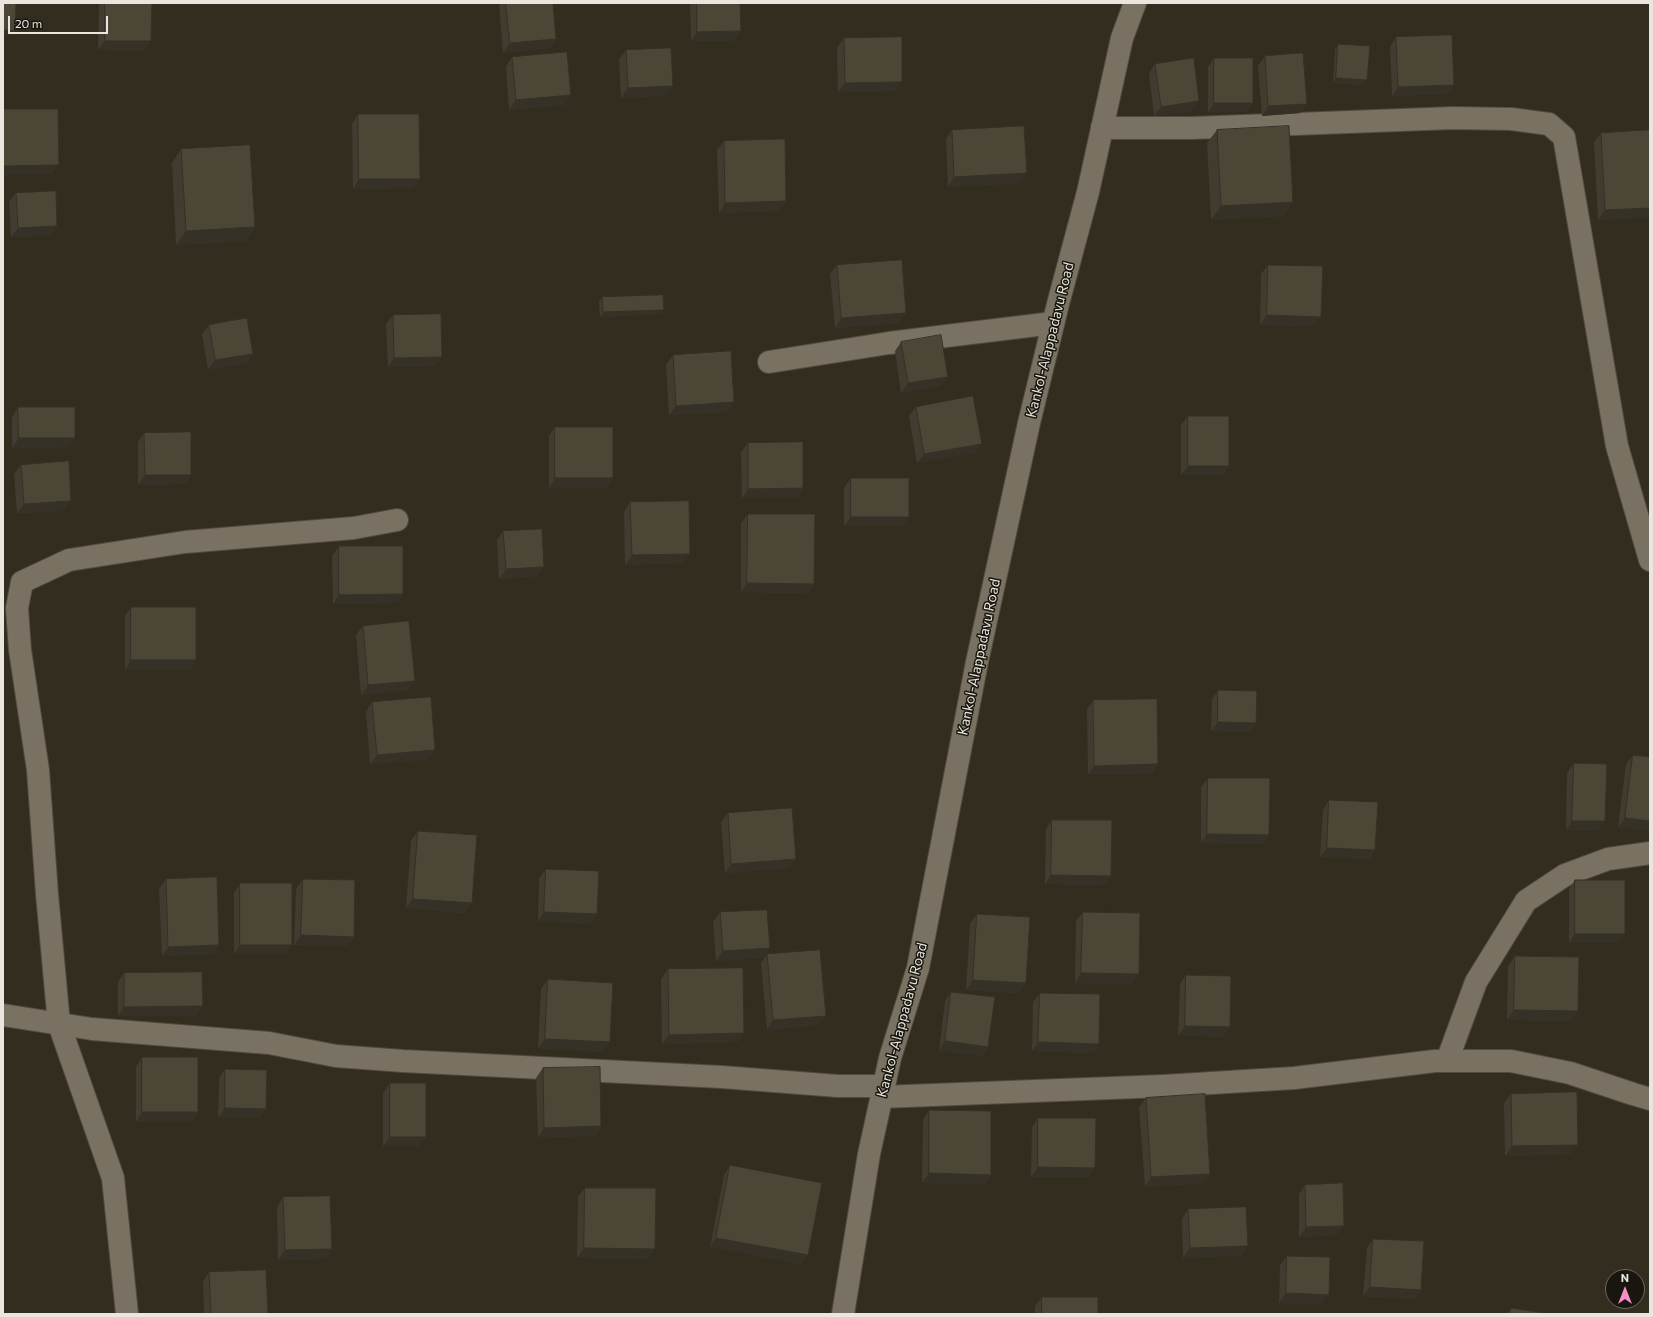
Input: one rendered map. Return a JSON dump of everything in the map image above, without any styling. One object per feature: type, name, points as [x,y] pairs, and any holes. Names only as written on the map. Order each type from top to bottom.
[{"type":"street","name":"Kankol-Alappadavu Road","points":[[843,1314],[870,1154],[890,1058],[918,968],[977,662],[1029,423],[1053,323],[1088,192],[1122,38],[1134,3]]},
{"type":"street","points":[[1102,128],[1192,128],[1453,118],[1511,119],[1550,124],[1564,137],[1618,446],[1650,560]]},
{"type":"street","points":[[769,362],[888,342],[1053,323]]},
{"type":"street","points":[[127,1314],[113,1178],[60,1024],[47,894],[38,770],[19,643],[16,608],[22,582],[69,560],[185,542],[354,528],[397,520]]},
{"type":"street","points":[[1447,1061],[1476,982],[1526,902],[1565,875],[1608,859],[1650,853]]},
{"type":"street","points":[[3,1015],[92,1029],[269,1043],[336,1056],[403,1061],[714,1077],[838,1086],[883,1092],[1155,1086],[1294,1078],[1435,1061],[1511,1061],[1570,1073],[1650,1099]]},
{"type":"building","points":[[3,3],[16,3],[15,31],[3,30]]},
{"type":"building","points":[[105,3],[152,3],[151,41],[105,41]]},
{"type":"building","points":[[506,3],[553,3],[556,39],[510,43]]},
{"type":"building","points":[[697,3],[740,3],[741,31],[697,32]]},
{"type":"building","points":[[1452,35],[1454,85],[1398,87],[1396,37]]},
{"type":"building","points":[[902,37],[902,82],[845,83],[844,38]]},
{"type":"building","points":[[1338,44],[1370,46],[1367,80],[1336,78]]},
{"type":"building","points":[[671,48],[673,86],[628,88],[626,50]]},
{"type":"building","points":[[567,52],[571,95],[516,100],[512,57]]},
{"type":"building","points":[[1303,53],[1307,104],[1268,106],[1265,56]]},
{"type":"building","points":[[1194,58],[1199,101],[1161,107],[1155,64]]},
{"type":"building","points":[[1214,58],[1253,58],[1253,103],[1214,103]]},
{"type":"building","points":[[3,109],[58,109],[59,165],[3,166]]},
{"type":"building","points":[[358,114],[419,114],[420,179],[359,179]]},
{"type":"building","points":[[1024,126],[1027,173],[954,177],[952,130]]},
{"type":"building","points":[[1289,126],[1293,202],[1221,206],[1217,130]]},
{"type":"building","points":[[1650,130],[1650,208],[1605,210],[1601,133]]},
{"type":"building","points":[[785,139],[786,201],[725,203],[724,141]]},
{"type":"building","points":[[250,145],[255,227],[186,231],[181,149]]},
{"type":"building","points":[[56,191],[57,226],[18,228],[16,193]]},
{"type":"building","points":[[902,260],[906,313],[841,318],[837,265]]},
{"type":"building","points":[[1268,265],[1323,266],[1321,317],[1267,315]]},
{"type":"building","points":[[663,295],[664,310],[603,312],[602,297]]},
{"type":"building","points":[[441,314],[442,357],[394,358],[393,315]]},
{"type":"building","points":[[247,318],[253,354],[215,360],[209,325]]},
{"type":"building","points":[[941,335],[948,377],[908,383],[901,342]]},
{"type":"building","points":[[731,351],[734,402],[676,406],[673,355]]},
{"type":"building","points":[[973,396],[982,444],[924,454],[916,407]]},
{"type":"building","points":[[18,407],[75,407],[75,438],[19,438]]},
{"type":"building","points":[[1188,416],[1229,416],[1229,466],[1188,466]]},
{"type":"building","points":[[555,427],[613,427],[613,478],[555,478]]},
{"type":"building","points":[[191,432],[191,475],[145,475],[144,433]]},
{"type":"building","points":[[803,442],[803,488],[748,489],[748,443]]},
{"type":"building","points":[[69,461],[71,501],[24,504],[21,465]]},
{"type":"building","points":[[851,478],[909,478],[909,517],[851,517]]},
{"type":"building","points":[[689,501],[690,554],[632,555],[630,502]]},
{"type":"building","points":[[748,514],[815,514],[814,584],[747,583]]},
{"type":"building","points":[[542,529],[544,567],[506,569],[503,531]]},
{"type":"building","points":[[339,546],[403,546],[403,594],[339,595]]},
{"type":"building","points":[[131,607],[196,607],[196,660],[131,660]]},
{"type":"building","points":[[409,621],[415,681],[368,685],[363,626]]},
{"type":"building","points":[[1218,690],[1257,691],[1256,723],[1218,722]]},
{"type":"building","points":[[431,697],[435,750],[377,755],[372,702]]},
{"type":"building","points":[[1157,699],[1158,764],[1094,766],[1093,700]]},
{"type":"building","points":[[1633,755],[1650,757],[1650,821],[1625,818]]},
{"type":"building","points":[[1574,763],[1607,764],[1605,821],[1572,821]]},
{"type":"building","points":[[1208,778],[1270,778],[1269,835],[1207,834]]},
{"type":"building","points":[[1329,800],[1378,802],[1375,850],[1327,848]]},
{"type":"building","points":[[792,808],[796,859],[731,864],[728,813]]},
{"type":"building","points":[[1052,820],[1112,820],[1111,876],[1051,875]]},
{"type":"building","points":[[418,831],[477,835],[472,903],[413,899]]},
{"type":"building","points":[[546,869],[599,871],[597,914],[544,912]]},
{"type":"building","points":[[217,877],[219,945],[168,947],[166,879]]},
{"type":"building","points":[[303,879],[355,880],[354,937],[301,935]]},
{"type":"building","points":[[1575,880],[1625,880],[1625,934],[1575,934]]},
{"type":"building","points":[[240,883],[292,883],[292,945],[240,945]]},
{"type":"building","points":[[767,910],[770,948],[723,951],[720,912]]},
{"type":"building","points":[[1083,912],[1140,913],[1139,974],[1081,973]]},
{"type":"building","points":[[977,914],[1030,917],[1026,983],[973,980]]},
{"type":"building","points":[[820,950],[826,1016],[773,1020],[767,954]]},
{"type":"building","points":[[1515,956],[1579,957],[1578,1011],[1514,1010]]},
{"type":"building","points":[[743,968],[744,1033],[669,1035],[668,969]]},
{"type":"building","points":[[202,972],[203,1006],[124,1007],[124,973]]},
{"type":"building","points":[[1186,975],[1231,976],[1230,1027],[1185,1026]]},
{"type":"building","points":[[548,979],[613,983],[610,1042],[545,1039]]},
{"type":"building","points":[[951,992],[995,997],[988,1047],[945,1041]]},
{"type":"building","points":[[1040,993],[1100,994],[1099,1044],[1038,1042]]},
{"type":"building","points":[[142,1057],[198,1057],[198,1112],[142,1112]]},
{"type":"building","points":[[600,1067],[601,1126],[544,1128],[543,1068]]},
{"type":"building","points":[[225,1069],[267,1070],[266,1109],[225,1108]]},
{"type":"building","points":[[390,1083],[426,1083],[426,1137],[390,1137]]},
{"type":"building","points":[[1577,1092],[1578,1145],[1512,1146],[1511,1094]]},
{"type":"building","points":[[1205,1094],[1210,1174],[1151,1177],[1146,1098]]},
{"type":"building","points":[[929,1110],[991,1111],[991,1175],[929,1173]]},
{"type":"building","points":[[1038,1118],[1096,1118],[1095,1168],[1038,1167]]},
{"type":"building","points":[[730,1165],[822,1183],[808,1255],[716,1238]]},
{"type":"building","points":[[1343,1183],[1344,1226],[1306,1227],[1305,1185]]},
{"type":"building","points":[[585,1188],[656,1188],[655,1249],[584,1248]]},
{"type":"building","points":[[330,1196],[332,1249],[285,1250],[283,1197]]},
{"type":"building","points":[[1246,1207],[1248,1246],[1190,1248],[1188,1209]]},
{"type":"building","points":[[1373,1239],[1424,1241],[1421,1290],[1370,1287]]},
{"type":"building","points":[[1287,1256],[1330,1257],[1329,1295],[1286,1293]]},
{"type":"building","points":[[266,1270],[268,1314],[211,1314],[209,1272]]},
{"type":"building","points":[[1042,1297],[1098,1297],[1098,1314],[1042,1314]]},
{"type":"building","points":[[1511,1308],[1551,1314],[1510,1314]]}]
